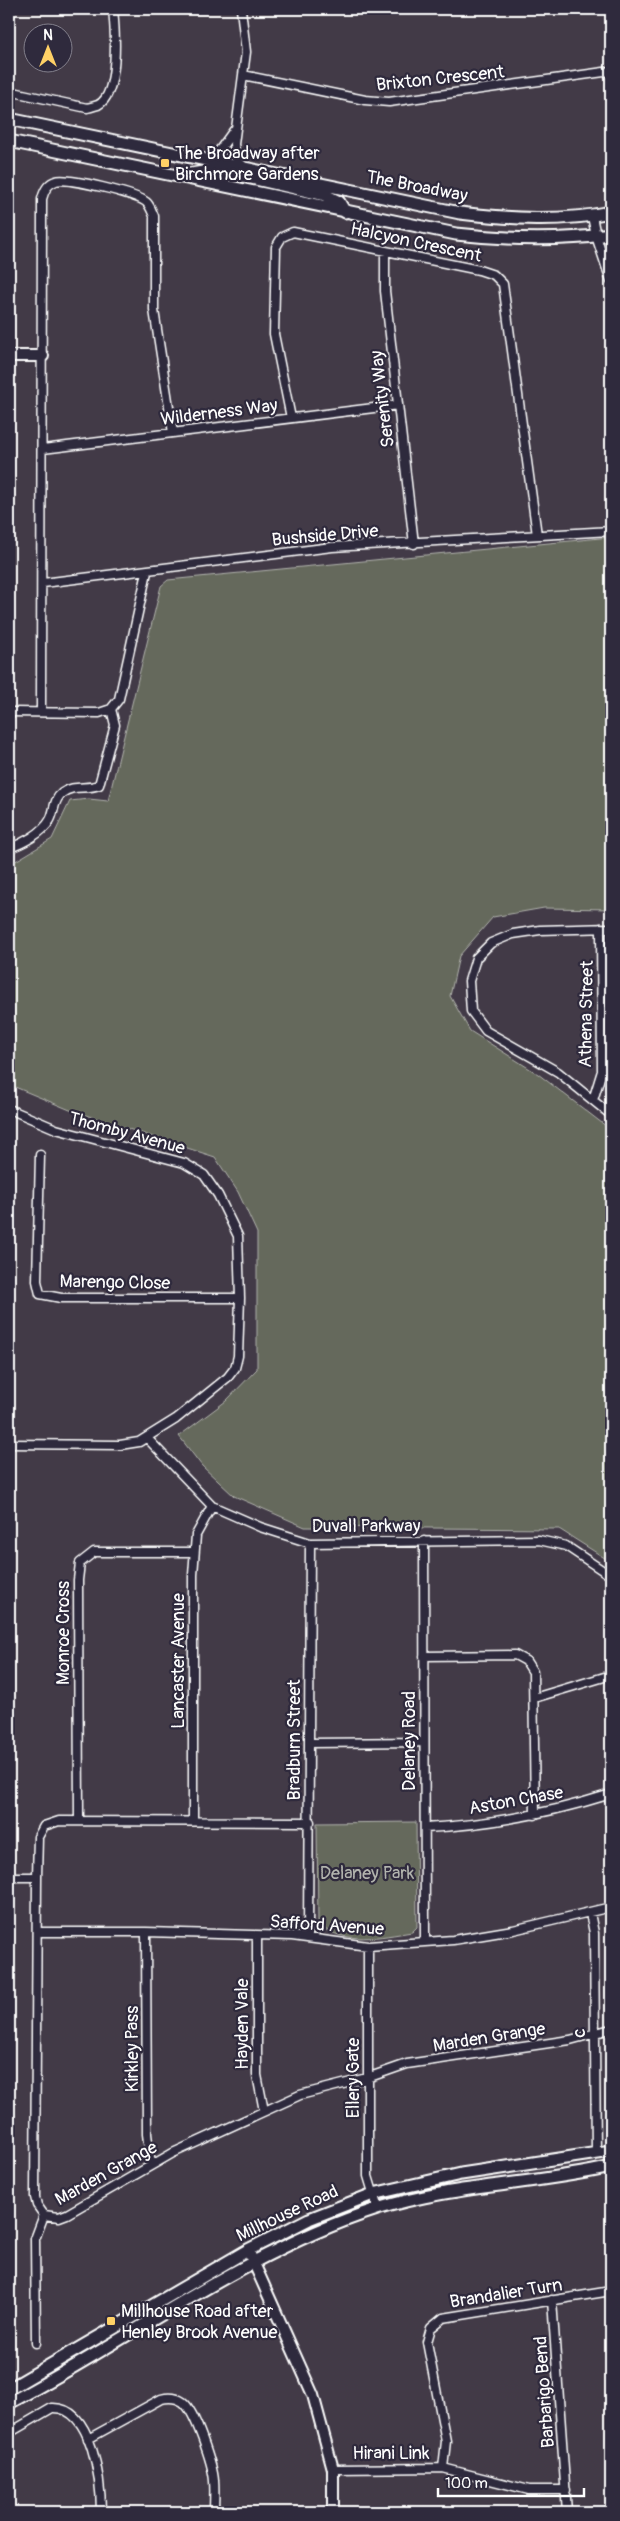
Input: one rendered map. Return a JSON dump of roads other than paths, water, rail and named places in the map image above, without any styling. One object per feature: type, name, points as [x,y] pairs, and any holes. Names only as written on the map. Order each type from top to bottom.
[{"type":"main road","name":"The Broadway","points":[[9,119],[460,213],[509,219],[592,216],[610,212]]},
{"type":"main road","points":[[9,141],[456,234],[503,239],[552,240],[611,234]]},
{"type":"main road","name":"The Broadway","points":[[221,163],[230,174],[325,195],[339,202],[345,212]]},
{"type":"main road","name":"Millhouse Road","points":[[9,2388],[248,2250],[309,2219],[373,2194],[461,2174],[611,2151]]},
{"type":"main road","name":"Millhouse Road","points":[[9,2403],[253,2263],[314,2233],[378,2209],[466,2189],[611,2167]]},
{"type":"street","points":[[9,91],[87,108],[100,105],[108,95],[116,58],[113,9]]},
{"type":"street","points":[[173,176],[234,159],[235,128],[246,52],[241,9]]},
{"type":"street","name":"Brixton Crescent","points":[[243,75],[365,100],[389,102],[611,71]]},
{"type":"street","points":[[221,163],[235,128]]},
{"type":"street","points":[[235,152],[238,163],[246,169]]},
{"type":"street","points":[[41,712],[43,583],[42,198],[45,189],[56,181],[71,182],[134,196],[146,202],[154,216],[154,310],[173,433]]},
{"type":"street","points":[[610,212],[611,227]]},
{"type":"street","points":[[592,216],[596,236],[611,281]]},
{"type":"street","name":"Halcyon Crescent","points":[[291,418],[274,334],[276,247],[282,237],[292,232],[479,270],[494,275],[503,284],[537,535]]},
{"type":"street","name":"Serenity Way","points":[[385,251],[384,291],[414,544]]},
{"type":"street","points":[[9,356],[43,356]]},
{"type":"street","name":"Wilderness Way","points":[[43,448],[398,405]]},
{"type":"street","name":"Bushside Drive","points":[[43,583],[147,572],[332,547],[414,544],[611,531]]},
{"type":"street","points":[[9,712],[99,713],[111,709],[119,699],[147,572]]},
{"type":"street","points":[[9,848],[20,844],[47,825],[51,819],[56,800],[61,794],[70,788],[99,785],[115,725],[111,709]]},
{"type":"street","name":"Athena Street","points":[[593,1100],[602,1071],[601,928]]},
{"type":"street","points":[[611,928],[540,930],[514,934],[491,943],[476,958],[469,981],[471,1011],[486,1031],[558,1072],[611,1115]]},
{"type":"street","name":"Thomby Avenue","points":[[9,1109],[56,1129],[184,1163],[204,1175],[218,1195],[238,1236],[240,1298],[238,1356],[235,1368],[176,1419],[147,1438],[139,1442],[120,1445],[9,1444]]},
{"type":"street","name":"Marengo Close","points":[[40,1155],[37,1281],[40,1294],[61,1298],[240,1298]]},
{"type":"street","name":"Duvall Parkway","points":[[147,1438],[212,1506],[260,1527],[310,1543],[424,1540],[540,1540],[566,1546],[611,1576]]},
{"type":"street","name":"Lancaster Avenue","points":[[193,1820],[194,1552],[196,1535],[212,1506]]},
{"type":"street","name":"Delaney Road","points":[[424,1540],[425,1941]]},
{"type":"street","name":"Bradburn Street","points":[[308,1938],[310,1543]]},
{"type":"street","name":"Monroe Cross","points":[[78,1821],[78,1580],[80,1563],[94,1552],[194,1552]]},
{"type":"street","points":[[424,1656],[515,1655],[526,1661],[533,1672],[536,1815]]},
{"type":"street","points":[[534,1698],[611,1675]]},
{"type":"street","points":[[309,1743],[424,1742]]},
{"type":"street","name":"Aston Chase","points":[[425,1828],[449,1827],[536,1815],[611,1794]]},
{"type":"street","name":"Marden Grange","points":[[310,1822],[193,1820],[60,1821],[44,1826],[38,1837],[37,1877],[35,2196],[37,2205],[44,2215],[59,2217],[67,2214],[174,2153],[300,2095],[367,2078],[407,2064],[570,2040],[611,2029]]},
{"type":"street","points":[[9,1877],[37,1877]]},
{"type":"street","name":"Safford Avenue","points":[[37,1932],[146,1932],[308,1938],[322,1942],[368,1946],[453,1940],[513,1930],[611,1907]]},
{"type":"street","name":"c","points":[[590,1913],[594,1933],[596,2154]]},
{"type":"street","name":"Kirkley Pass","points":[[146,1932],[147,2134],[151,2165]]},
{"type":"street","name":"Hayden Vale","points":[[257,1936],[257,2075],[264,2111]]},
{"type":"street","name":"Ellery Gate","points":[[368,1946],[368,2176],[378,2209]]},
{"type":"street","points":[[36,2343],[35,2239],[44,2215]]},
{"type":"street","points":[[248,2250],[314,2394],[334,2468],[332,2512]]},
{"type":"street","name":"Brandalier Turn","points":[[444,2468],[446,2441],[427,2342],[432,2328],[443,2318],[611,2291]]},
{"type":"street","name":"Barbarigo Bend","points":[[552,2300],[567,2512]]},
{"type":"street","points":[[88,2439],[161,2399],[169,2397],[183,2402],[189,2409],[209,2458],[214,2481],[214,2512]]},
{"type":"street","points":[[9,2433],[52,2408],[61,2408],[76,2417],[88,2439],[99,2476],[101,2512]]},
{"type":"street","name":"Hirani Link","points":[[334,2468],[444,2468],[529,2490],[566,2490]]},
{"type":"place","name":"The Broadway after Birchmore Gardens","points":[[165,163]]},
{"type":"place","name":"Millhouse Road after Henley Brook Avenue","points":[[111,2321]]},
{"type":"park label","name":"Delaney Park","points":[[367,1873]]}]
